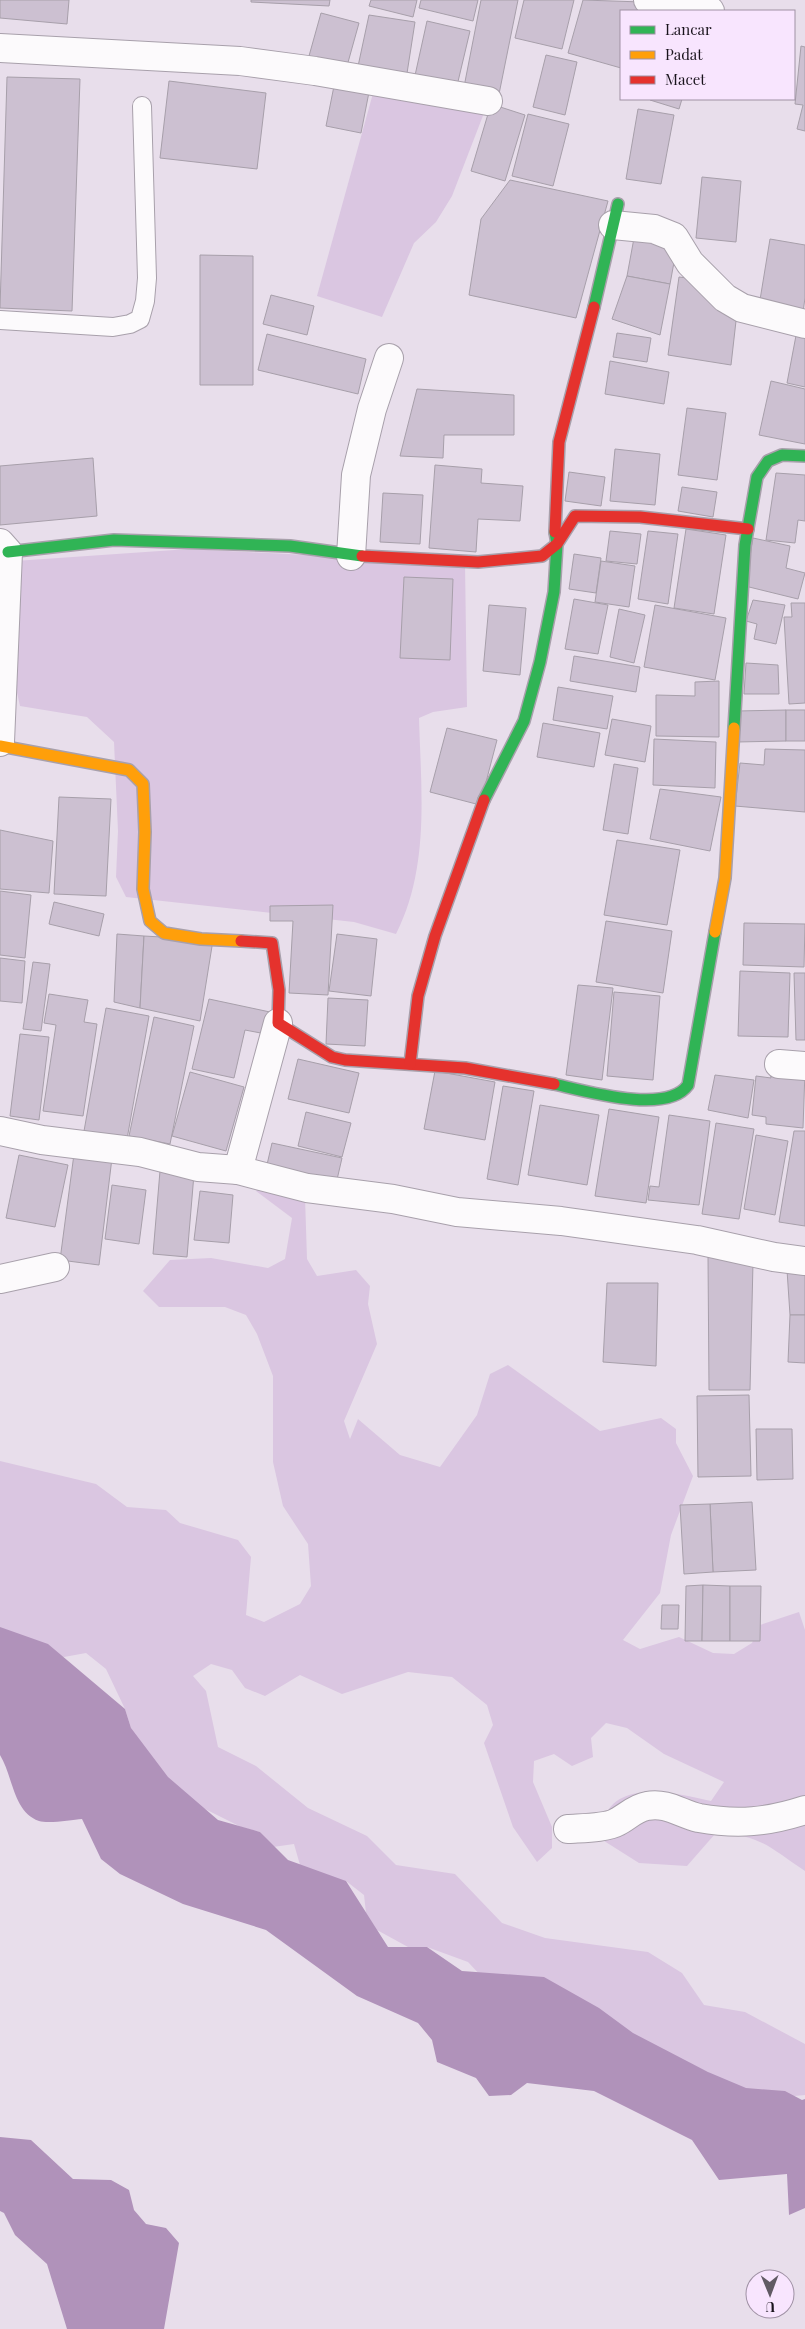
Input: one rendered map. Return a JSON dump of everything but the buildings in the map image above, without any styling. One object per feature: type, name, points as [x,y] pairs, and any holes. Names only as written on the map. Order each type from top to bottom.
[{"type":"street","points":[[648,0],[704,10]]},
{"type":"street","points":[[0,48],[240,61],[315,71],[488,101]]},
{"type":"street","points":[[410,1064],[418,996],[435,936],[468,840],[490,786],[524,722],[540,662],[554,592],[557,544],[554,522],[559,442],[585,348],[616,214],[674,237],[690,263],[725,298],[742,308],[805,324]]},
{"type":"street","points":[[351,556],[356,475],[372,409],[389,358]]},
{"type":"street","points":[[278,1023],[332,1057],[344,1060],[465,1068],[515,1076],[614,1097],[670,1098],[683,1092],[688,1085],[724,878],[745,545],[748,529],[758,477],[768,461],[782,455],[805,456]]},
{"type":"street","points":[[0,742],[4,548],[114,540],[290,546],[351,556],[478,562],[542,556],[557,544],[571,519],[575,516],[609,515],[656,518],[748,529]]},
{"type":"street","points":[[0,746],[128,770],[143,784],[145,832],[143,889],[150,921],[164,933],[201,939],[272,943],[279,990],[278,1023],[238,1170]]},
{"type":"street","points":[[0,1131],[42,1140],[140,1152],[198,1167],[238,1170],[308,1188],[392,1199],[457,1212],[561,1221],[677,1237],[774,1257],[805,1261]]},
{"type":"street","points":[[0,1278],[56,1267]]},
{"type":"street","points":[[568,1829],[616,1823],[629,1813],[647,1806],[668,1806],[697,1817],[741,1823],[775,1820],[805,1810]]},
{"type":"lane","points":[[0,320],[112,327],[130,324],[140,319],[145,301],[147,278],[142,106]]},
{"type":"shaded area","points":[[375,86],[484,113],[452,196],[436,222],[414,243],[382,317],[317,296]]},
{"type":"shaded area","points":[[189,549],[465,563],[467,707],[433,712],[419,718],[422,801],[419,855],[407,908],[396,934],[354,922],[126,897],[116,877],[118,831],[114,742],[87,717],[20,706],[0,617],[15,561]]},
{"type":"shaded area","points":[[271,1177],[305,1197],[307,1259],[317,1276],[356,1270],[370,1286],[368,1304],[377,1344],[344,1421],[350,1439],[358,1419],[400,1455],[440,1467],[477,1415],[490,1374],[508,1365],[600,1431],[661,1418],[676,1429],[676,1443],[693,1476],[671,1535],[660,1593],[623,1640],[640,1649],[679,1637],[713,1653],[734,1654],[752,1643],[760,1625],[799,1612],[805,1630],[805,1871],[773,1849],[754,1839],[743,1836],[715,1834],[687,1866],[639,1863],[601,1839],[604,1819],[611,1806],[622,1798],[636,1793],[651,1792],[683,1795],[711,1801],[724,1782],[664,1754],[627,1728],[606,1723],[591,1738],[593,1757],[572,1766],[554,1754],[534,1761],[533,1782],[552,1827],[552,1848],[537,1862],[513,1827],[484,1743],[493,1725],[487,1705],[452,1677],[408,1672],[342,1694],[300,1675],[265,1696],[245,1688],[232,1670],[211,1664],[193,1676],[206,1691],[218,1747],[256,1766],[308,1808],[367,1836],[396,1865],[455,1874],[502,1923],[545,1938],[648,1952],[682,1973],[704,2005],[745,2012],[805,2044],[805,2095],[742,2101],[708,2072],[691,2064],[483,1978],[468,1962],[427,1947],[408,1947],[377,1930],[366,1913],[364,1895],[346,1881],[316,1880],[300,1865],[294,1844],[273,1847],[260,1832],[241,1827],[185,1799],[144,1769],[125,1709],[106,1669],[86,1653],[64,1657],[0,1650],[0,1461],[96,1484],[127,1507],[166,1510],[180,1523],[238,1540],[251,1557],[246,1615],[264,1622],[300,1604],[311,1586],[308,1544],[283,1506],[273,1462],[273,1376],[257,1334],[246,1315],[225,1307],[159,1307],[143,1291],[170,1260],[211,1258],[268,1268],[285,1259],[292,1218],[256,1191]]},
{"type":"shaded area","points":[[0,1627],[48,1644],[125,1709],[131,1728],[168,1777],[218,1820],[260,1832],[288,1860],[346,1881],[388,1947],[427,1947],[462,1971],[544,1977],[599,2008],[633,2033],[708,2072],[746,2088],[785,2091],[802,2100],[805,2099],[805,2208],[789,2215],[787,2174],[719,2180],[692,2140],[594,2091],[527,2083],[511,2095],[489,2096],[476,2078],[437,2062],[432,2040],[418,2023],[357,1996],[266,1930],[183,1904],[120,1874],[101,1859],[82,1819],[48,1822],[39,1821],[30,1816],[19,1802],[0,1755]]},
{"type":"shaded area","points":[[0,2137],[31,2140],[73,2179],[111,2180],[129,2190],[134,2210],[146,2224],[166,2228],[179,2243],[164,2329],[67,2329],[47,2264],[15,2235],[4,2213],[0,2211]]},
{"type":"traffic: fast","points":[[594,307],[618,204]]},
{"type":"traffic: fast","points":[[734,728],[745,545],[757,477],[768,461],[782,455],[805,456]]},
{"type":"traffic: fast","points":[[484,800],[524,721],[540,662],[554,592],[557,544],[555,532]]},
{"type":"traffic: fast","points":[[8,552],[114,540],[290,546],[362,556]]},
{"type":"traffic: fast","points":[[554,1084],[604,1095],[645,1100],[677,1094],[688,1085],[715,932]]},
{"type":"traffic: slow","points":[[715,932],[725,878],[734,728]]},
{"type":"traffic: slow","points":[[0,746],[129,770],[143,784],[145,832],[143,889],[150,921],[164,933],[201,939],[241,941]]},
{"type":"traffic: jam","points":[[555,532],[559,442],[594,307]]},
{"type":"traffic: jam","points":[[362,556],[478,562],[542,556],[557,544],[575,516],[640,517],[748,529]]},
{"type":"traffic: jam","points":[[410,1064],[418,996],[435,936],[484,800]]},
{"type":"traffic: jam","points":[[241,941],[272,943],[279,990],[278,1023],[332,1057],[345,1060],[465,1068],[554,1084]]}]
